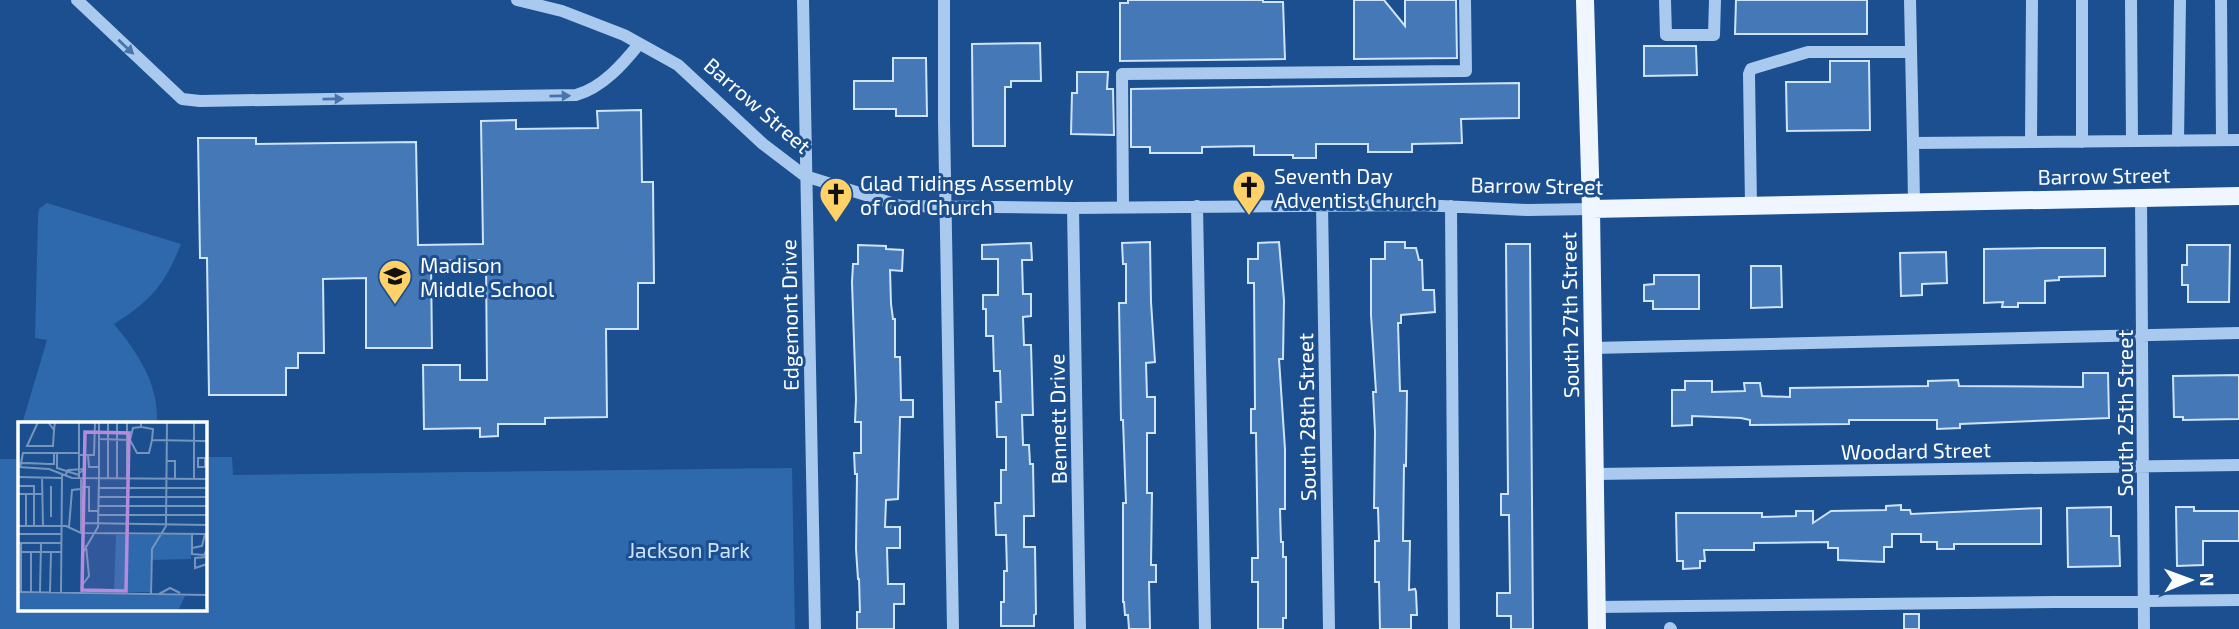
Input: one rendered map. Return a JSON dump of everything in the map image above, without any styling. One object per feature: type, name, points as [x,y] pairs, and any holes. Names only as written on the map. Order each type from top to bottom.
[{"type":"main road","name":"South 27th Street","points":[[1585,0],[1597,629]]},
{"type":"main road","name":"Barrow Street","points":[[1591,209],[2239,196]]},
{"type":"street","points":[[77,0],[182,99],[200,101],[576,95],[591,91],[628,58],[639,44]]},
{"type":"street","name":"Barrow Street","points":[[517,0],[562,11],[624,35],[678,65],[763,144],[805,176],[901,206],[1073,208],[1322,204],[1527,210],[1591,209]]},
{"type":"street","name":"Edgemont Drive","points":[[803,0],[815,629]]},
{"type":"street","points":[[944,0],[953,629]]},
{"type":"street","points":[[1123,207],[1122,74],[1466,71],[1465,0]]},
{"type":"street","points":[[1665,0],[1666,36],[1714,35],[1715,0]]},
{"type":"street","points":[[1910,0],[1914,202]]},
{"type":"street","points":[[2031,142],[2032,0]]},
{"type":"street","points":[[2082,0],[2082,142]]},
{"type":"street","points":[[2131,0],[2132,141]]},
{"type":"street","points":[[2178,141],[2179,0]]},
{"type":"street","points":[[2221,0],[2222,140]]},
{"type":"street","points":[[1751,205],[1751,69],[1808,52],[1911,52]]},
{"type":"street","points":[[1913,143],[2239,140]]},
{"type":"street","name":"South 25th Street","points":[[2141,197],[2144,629]]},
{"type":"street","name":"South 28th Street","points":[[1322,204],[1329,629]]},
{"type":"street","points":[[1197,206],[1205,629]]},
{"type":"street","points":[[1451,206],[1454,629]]},
{"type":"street","name":"Bennett Drive","points":[[1073,208],[1080,629]]},
{"type":"street","points":[[1592,348],[2239,333]]},
{"type":"street","name":"Woodard Street","points":[[1594,474],[2239,465]]},
{"type":"street","points":[[1596,607],[2239,600]]},
{"type":"green space","points":[[47,203],[181,244],[163,281],[138,307],[114,324],[139,358],[151,382],[157,422],[23,422],[47,340],[35,338],[39,209]]},
{"type":"green space","name":"Jackson Park","points":[[206,457],[232,457],[233,475],[792,468],[795,629],[0,629],[0,459],[18,459],[18,612],[206,612]]},
{"type":"building","points":[[1128,0],[1283,2],[1285,59],[1120,61],[1120,3],[1128,3]]},
{"type":"building","points":[[1354,0],[1384,0],[1405,26],[1405,0],[1456,0],[1457,58],[1354,59]]},
{"type":"building","points":[[1736,0],[1867,0],[1867,34],[1735,34]]},
{"type":"building","points":[[1040,43],[1041,81],[1011,81],[1011,87],[1005,87],[1005,146],[973,146],[972,44]]},
{"type":"building","points":[[1644,46],[1696,46],[1697,75],[1644,76]]},
{"type":"building","points":[[893,58],[926,58],[927,116],[896,116],[896,109],[854,109],[854,81],[893,81]]},
{"type":"building","points":[[1830,61],[1869,61],[1870,130],[1787,131],[1786,82],[1830,82]]},
{"type":"building","points":[[1077,72],[1108,72],[1107,89],[1113,89],[1114,135],[1071,134],[1072,93],[1077,93]]},
{"type":"building","points":[[1519,83],[1519,118],[1461,119],[1462,143],[1412,144],[1412,152],[1368,152],[1368,144],[1316,144],[1316,158],[1293,158],[1293,155],[1254,155],[1254,146],[1202,147],[1202,153],[1150,153],[1150,147],[1131,147],[1131,89]]},
{"type":"building","points":[[641,110],[642,182],[653,182],[654,283],[638,283],[638,329],[606,329],[607,417],[545,418],[545,424],[498,424],[498,436],[480,437],[480,428],[424,429],[423,365],[460,365],[460,380],[487,380],[486,260],[431,261],[432,348],[366,348],[366,278],[323,279],[324,353],[298,353],[298,368],[286,368],[286,395],[209,395],[207,258],[200,258],[198,138],[256,138],[256,144],[416,142],[418,245],[483,244],[481,121],[516,120],[516,129],[598,128],[597,111]]},
{"type":"building","points":[[1150,242],[1155,362],[1146,363],[1147,397],[1155,397],[1155,433],[1147,433],[1147,493],[1152,493],[1151,565],[1156,565],[1156,582],[1149,582],[1150,629],[1129,629],[1123,602],[1123,503],[1126,503],[1119,303],[1126,303],[1126,264],[1123,264],[1122,243]]},
{"type":"building","points":[[1279,242],[1284,300],[1283,359],[1279,359],[1285,449],[1285,509],[1280,509],[1281,542],[1283,557],[1286,557],[1286,618],[1283,618],[1283,629],[1258,629],[1258,582],[1252,582],[1252,558],[1258,558],[1256,433],[1251,433],[1251,409],[1255,409],[1254,283],[1248,283],[1248,259],[1258,259],[1258,243]]},
{"type":"building","points":[[1385,242],[1405,242],[1405,248],[1416,248],[1419,260],[1422,260],[1423,290],[1434,290],[1435,312],[1401,315],[1401,323],[1398,323],[1400,391],[1407,391],[1403,541],[1410,541],[1409,590],[1415,589],[1416,592],[1417,615],[1411,615],[1411,629],[1380,629],[1379,582],[1375,582],[1375,541],[1379,541],[1378,508],[1374,508],[1373,392],[1376,392],[1371,315],[1371,259],[1385,259]]},
{"type":"building","points":[[1031,243],[1032,260],[1022,260],[1023,294],[1031,294],[1031,316],[1023,317],[1024,345],[1031,345],[1033,415],[1022,415],[1023,445],[1029,445],[1030,464],[1033,464],[1034,516],[1024,516],[1024,547],[1035,547],[1036,614],[1034,626],[1001,626],[1004,571],[1007,571],[1006,535],[996,535],[995,503],[1001,503],[1001,470],[1006,470],[1006,437],[997,437],[996,402],[1001,402],[1000,371],[994,371],[993,336],[986,336],[986,309],[983,309],[983,295],[998,295],[998,259],[982,259],[982,245]]},
{"type":"building","points":[[1506,244],[1530,244],[1533,629],[1511,629],[1511,616],[1497,616],[1497,593],[1510,593],[1509,515],[1501,515],[1501,494],[1508,494]]},
{"type":"building","points":[[858,245],[903,250],[902,271],[890,270],[891,304],[895,319],[895,357],[900,357],[901,400],[913,400],[913,417],[900,417],[898,499],[886,500],[885,527],[900,527],[900,548],[887,548],[888,584],[904,584],[904,604],[894,604],[894,629],[857,629],[857,612],[860,612],[856,549],[857,474],[854,453],[861,453],[861,422],[855,422],[852,282],[853,264],[858,264]]},
{"type":"building","points":[[2187,245],[2230,245],[2229,302],[2188,302],[2188,285],[2182,285],[2182,265],[2187,265]]},
{"type":"building","points":[[2105,248],[2105,276],[2059,277],[2059,280],[2045,281],[2045,303],[2018,303],[2018,307],[2002,307],[2003,302],[1984,303],[1984,249]]},
{"type":"building","points":[[1946,252],[1947,283],[1922,284],[1922,295],[1901,296],[1900,253]]},
{"type":"building","points":[[1751,266],[1781,266],[1782,307],[1751,308]]},
{"type":"building","points":[[1654,275],[1699,275],[1699,309],[1653,309],[1653,301],[1644,301],[1644,285],[1654,284]]},
{"type":"building","points":[[2083,373],[2108,373],[2109,418],[1960,424],[1960,428],[1937,429],[1937,420],[1849,420],[1849,424],[1750,425],[1750,420],[1741,418],[1692,416],[1692,425],[1672,426],[1672,390],[1685,390],[1685,381],[1712,381],[1712,392],[1745,391],[1744,383],[1760,383],[1762,396],[1790,397],[1790,388],[1928,386],[1928,381],[1958,380],[1959,386],[2083,387]]},
{"type":"building","points":[[2239,375],[2239,419],[2183,420],[2183,417],[2174,417],[2173,376]]},
{"type":"building","points":[[1901,505],[1901,510],[1910,510],[1911,514],[2041,508],[2041,544],[1954,544],[1954,549],[1937,549],[1937,542],[1921,542],[1921,534],[1892,534],[1892,547],[1884,547],[1884,562],[1838,560],[1838,548],[1828,548],[1828,542],[1754,543],[1754,550],[1704,550],[1705,561],[1700,561],[1700,568],[1683,569],[1683,561],[1677,561],[1676,513],[1762,513],[1762,517],[1796,516],[1796,511],[1813,511],[1813,523],[1831,511],[1886,510],[1886,506]]},
{"type":"building","points":[[2111,507],[2111,536],[2119,536],[2120,566],[2068,567],[2067,508]]},
{"type":"building","points":[[2176,507],[2194,507],[2194,511],[2239,511],[2239,541],[2203,541],[2203,565],[2177,566]]},
{"type":"building","points":[[1904,614],[1919,614],[1919,629],[1904,629]]},
{"type":"place","name":"Seventh Day Adventist Church","points":[[1249,217]]},
{"type":"place","name":"Glad Tidings Assembly of God Church","points":[[836,224]]},
{"type":"place","name":"Madison Middle School","points":[[395,306]]}]
